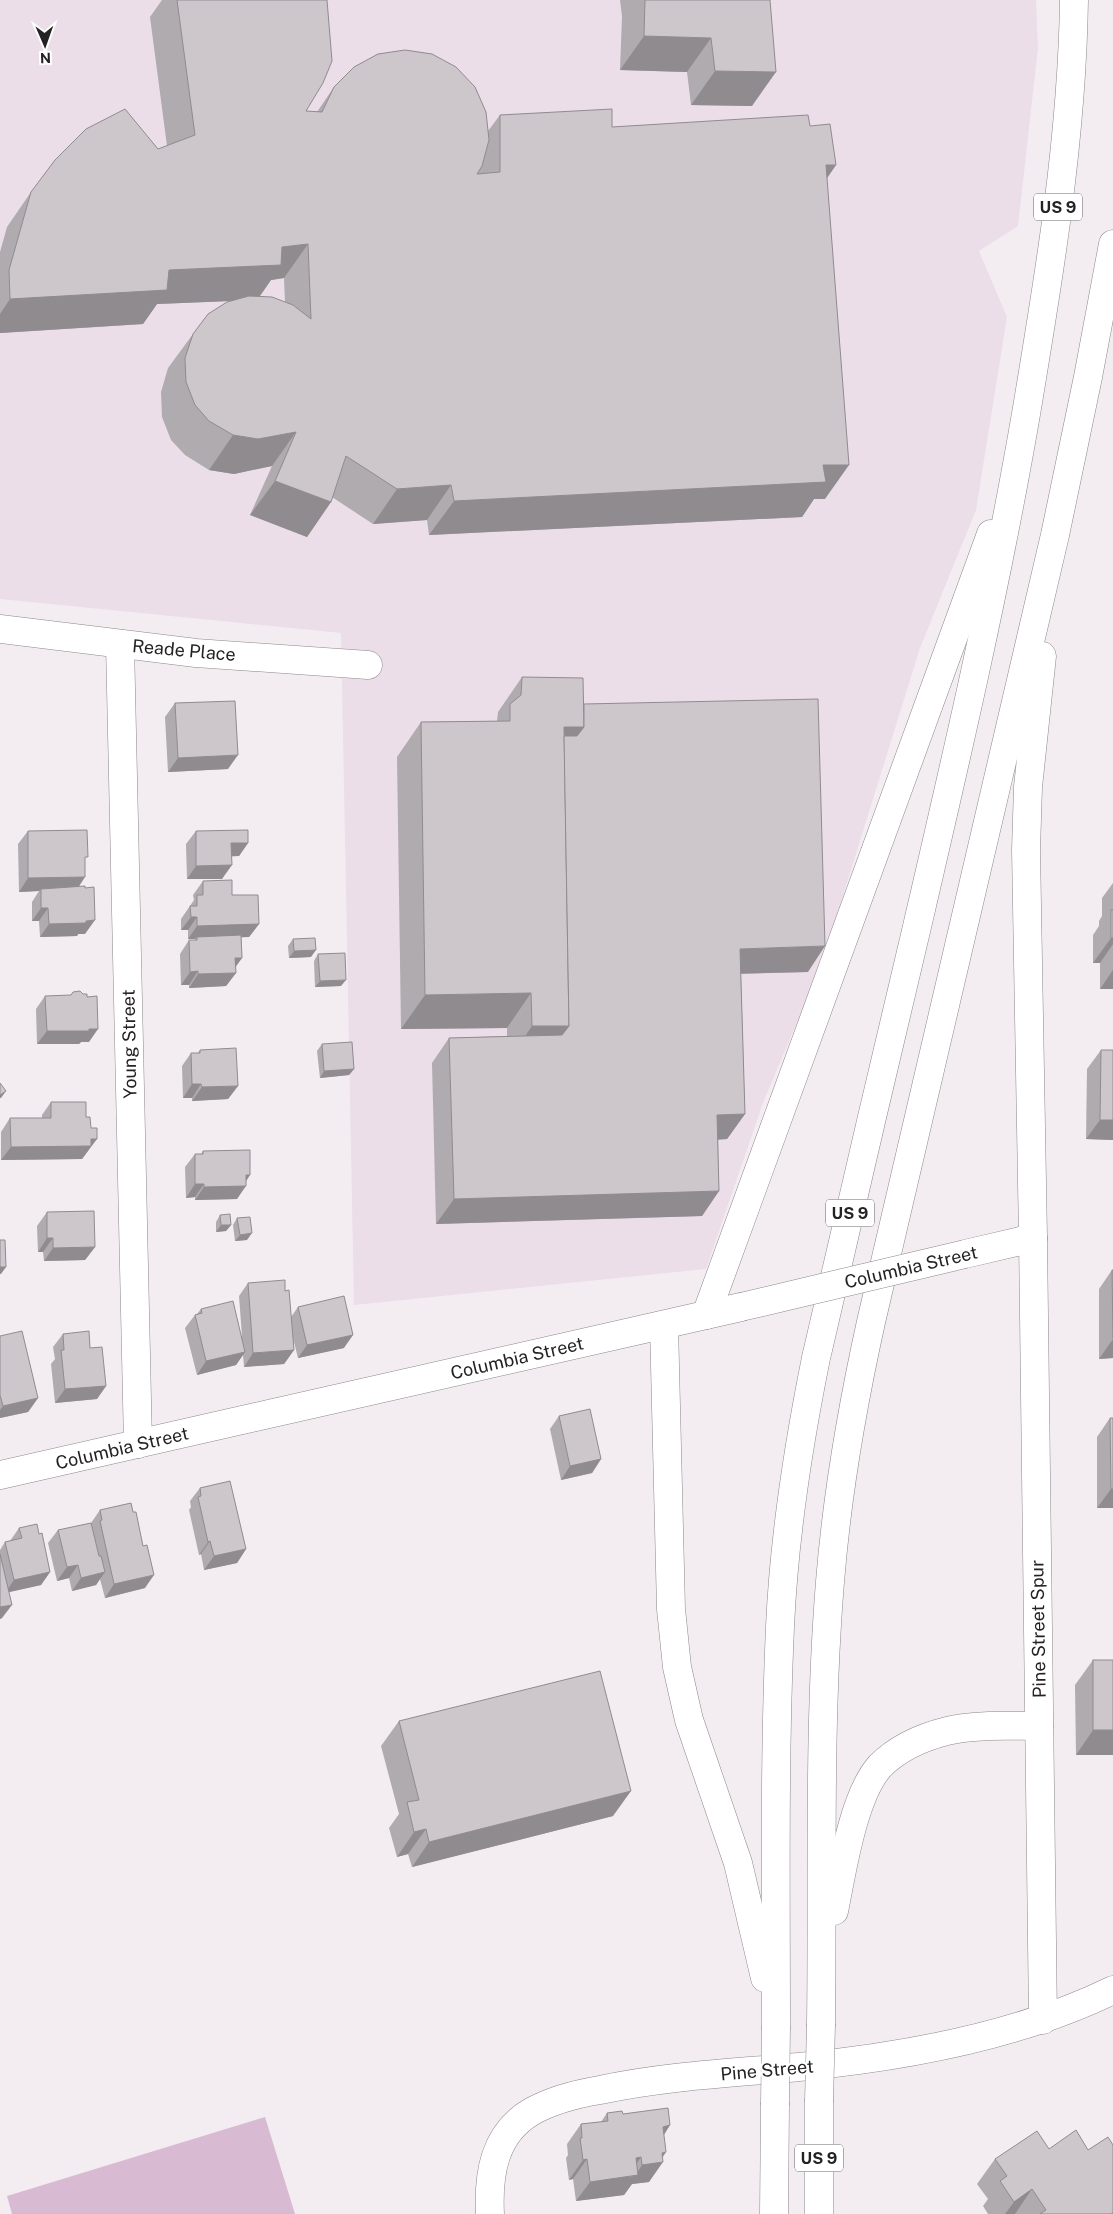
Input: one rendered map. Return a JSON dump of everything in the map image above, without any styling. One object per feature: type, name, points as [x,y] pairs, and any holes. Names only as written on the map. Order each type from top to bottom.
[{"type":"main road","name":"US 9","points":[[774,2214],[780,1626],[789,1518],[816,1358],[986,627],[1045,299],[1065,149],[1070,94],[1074,0]]},
{"type":"main road","name":"US 9","points":[[819,2214],[826,1636],[834,1530],[847,1442],[871,1322],[1055,535],[1113,244]]},
{"type":"main road","points":[[706,1315],[985,549],[1026,412]]},
{"type":"main road","name":"Pine Street Spur","points":[[1043,2020],[1026,818],[1055,535]]},
{"type":"main road","name":"Reade Place","points":[[0,628],[196,653],[368,665]]},
{"type":"main road","name":"Young Street","points":[[120,644],[138,1444]]},
{"type":"main road","name":"Columbia Street","points":[[0,1475],[664,1325],[1032,1238]]},
{"type":"main road","points":[[664,1325],[671,1609],[677,1667],[689,1720],[738,1863],[776,2027]]},
{"type":"main road","points":[[821,1994],[838,1891],[853,1829],[865,1792],[880,1767],[896,1752],[918,1740],[948,1731],[976,1727],[1039,1726]]},
{"type":"main road","name":"Pine Street","points":[[490,2214],[490,2181],[493,2164],[506,2134],[531,2112],[563,2098],[621,2085],[658,2080],[840,2063],[952,2042],[1043,2020],[1113,1990]]},
{"type":"shaded area","points":[[0,0],[1036,0],[1038,48],[1018,226],[979,251],[1007,317],[976,510],[920,648],[822,963],[763,1103],[706,1269],[354,1305],[341,633],[0,599]]},
{"type":"shaded area","points":[[265,2117],[295,2214],[12,2214],[7,2196]]},
{"type":"building","points":[[177,0],[327,0],[332,61],[323,83],[306,111],[322,112],[334,87],[354,67],[378,54],[405,50],[432,54],[456,67],[475,87],[486,112],[489,140],[482,166],[477,174],[500,172],[500,115],[612,109],[612,127],[808,115],[810,126],[830,124],[836,165],[826,165],[849,465],[823,465],[826,482],[454,501],[451,485],[397,489],[346,456],[331,502],[275,481],[296,432],[258,439],[233,435],[209,421],[195,405],[186,382],[185,358],[193,334],[208,314],[227,302],[249,296],[272,297],[293,305],[311,319],[308,244],[282,247],[281,265],[169,270],[167,290],[10,299],[9,270],[31,192],[55,160],[86,129],[125,109],[158,149],[195,135]]},
{"type":"building","points":[[645,0],[770,0],[776,72],[715,71],[711,38],[644,36]]},
{"type":"building","points":[[522,677],[583,678],[584,727],[564,727],[569,1026],[532,1026],[531,993],[425,995],[421,722],[510,721],[510,704],[521,695]]},
{"type":"building","points":[[818,699],[825,946],[740,949],[745,1114],[717,1115],[719,1191],[454,1199],[449,1038],[562,1035],[569,1026],[564,736],[577,736],[584,727],[584,704]]},
{"type":"building","points":[[235,701],[238,755],[178,758],[175,703]]},
{"type":"building","points":[[87,830],[88,857],[85,857],[85,877],[28,878],[28,831]]},
{"type":"building","points":[[248,830],[248,843],[231,843],[232,865],[196,866],[196,831]]},
{"type":"building","points":[[232,880],[232,895],[258,895],[259,924],[197,926],[197,917],[191,917],[190,906],[197,906],[197,895],[203,895],[203,881]]},
{"type":"building","points":[[85,886],[85,888],[94,887],[95,920],[86,921],[86,923],[49,924],[48,908],[41,908],[41,889]]},
{"type":"building","points":[[1111,910],[1113,910],[1113,938],[1111,938]]},
{"type":"building","points":[[241,935],[242,958],[235,958],[236,973],[198,974],[198,971],[190,972],[189,940],[197,940],[197,937]]},
{"type":"building","points":[[315,938],[316,950],[294,951],[293,939]]},
{"type":"building","points":[[345,953],[346,980],[320,981],[318,954]]},
{"type":"building","points":[[80,991],[83,994],[87,994],[87,997],[97,996],[98,1029],[89,1029],[89,1031],[47,1031],[45,996],[71,995],[73,992]]},
{"type":"building","points":[[352,1042],[354,1069],[324,1071],[322,1044]]},
{"type":"building","points":[[236,1048],[238,1086],[202,1087],[201,1084],[192,1084],[191,1053],[200,1053],[200,1050]]},
{"type":"building","points":[[1101,1050],[1113,1050],[1113,1120],[1100,1120]]},
{"type":"building","points":[[0,1083],[6,1091],[0,1095]]},
{"type":"building","points":[[51,1102],[86,1102],[86,1117],[90,1117],[91,1128],[97,1128],[97,1139],[91,1139],[91,1146],[11,1147],[10,1118],[51,1118]]},
{"type":"building","points":[[250,1150],[250,1175],[246,1175],[246,1186],[204,1187],[204,1184],[195,1184],[195,1154],[203,1154],[203,1151]]},
{"type":"building","points":[[94,1211],[95,1247],[53,1248],[53,1238],[47,1238],[47,1212]]},
{"type":"building","points":[[230,1214],[231,1225],[221,1225],[220,1215]]},
{"type":"building","points":[[250,1217],[252,1233],[240,1235],[237,1218]]},
{"type":"building","points":[[0,1240],[5,1240],[6,1267],[0,1267]]},
{"type":"building","points":[[1112,1270],[1113,1270],[1113,1339]]},
{"type":"building","points":[[285,1280],[285,1291],[289,1290],[294,1350],[253,1353],[248,1283]]},
{"type":"building","points":[[344,1296],[353,1335],[307,1345],[298,1307]]},
{"type":"building","points":[[233,1301],[245,1352],[206,1361],[195,1315],[202,1313],[201,1309]]},
{"type":"building","points":[[22,1331],[38,1398],[3,1406],[0,1395],[0,1336]]},
{"type":"building","points":[[89,1331],[90,1348],[102,1347],[106,1386],[65,1389],[61,1350],[64,1350],[63,1334]]},
{"type":"building","points":[[590,1409],[601,1459],[570,1466],[559,1416]]},
{"type":"building","points":[[1110,1418],[1113,1418],[1113,1489],[1111,1489]]},
{"type":"building","points":[[230,1481],[246,1549],[214,1556],[210,1541],[208,1542],[198,1497],[201,1496],[200,1488]]},
{"type":"building","points":[[131,1503],[133,1512],[136,1512],[143,1546],[147,1545],[154,1575],[114,1584],[100,1521],[102,1520],[100,1510]]},
{"type":"building","points":[[91,1523],[105,1572],[81,1578],[78,1565],[67,1567],[58,1530]]},
{"type":"building","points":[[37,1524],[39,1534],[42,1533],[50,1572],[14,1580],[5,1542],[22,1538],[19,1528]]},
{"type":"building","points":[[0,1554],[12,1605],[0,1607]]},
{"type":"building","points":[[1093,1660],[1113,1660],[1113,1730],[1093,1730]]},
{"type":"building","points":[[600,1671],[631,1791],[429,1842],[426,1829],[414,1832],[407,1802],[419,1800],[399,1721]]},
{"type":"building","points":[[668,2108],[670,2125],[663,2127],[666,2152],[662,2153],[663,2162],[642,2165],[641,2157],[636,2158],[638,2175],[590,2182],[587,2159],[583,2160],[580,2138],[582,2138],[581,2124],[608,2121],[607,2113],[622,2111],[623,2114]]},
{"type":"building","points":[[1076,2130],[1088,2150],[1108,2137],[1113,2145],[1113,2213],[1040,2214],[1046,2210],[1032,2189],[1014,2202],[1000,2181],[1007,2176],[995,2159],[1037,2131],[1049,2149]]}]
